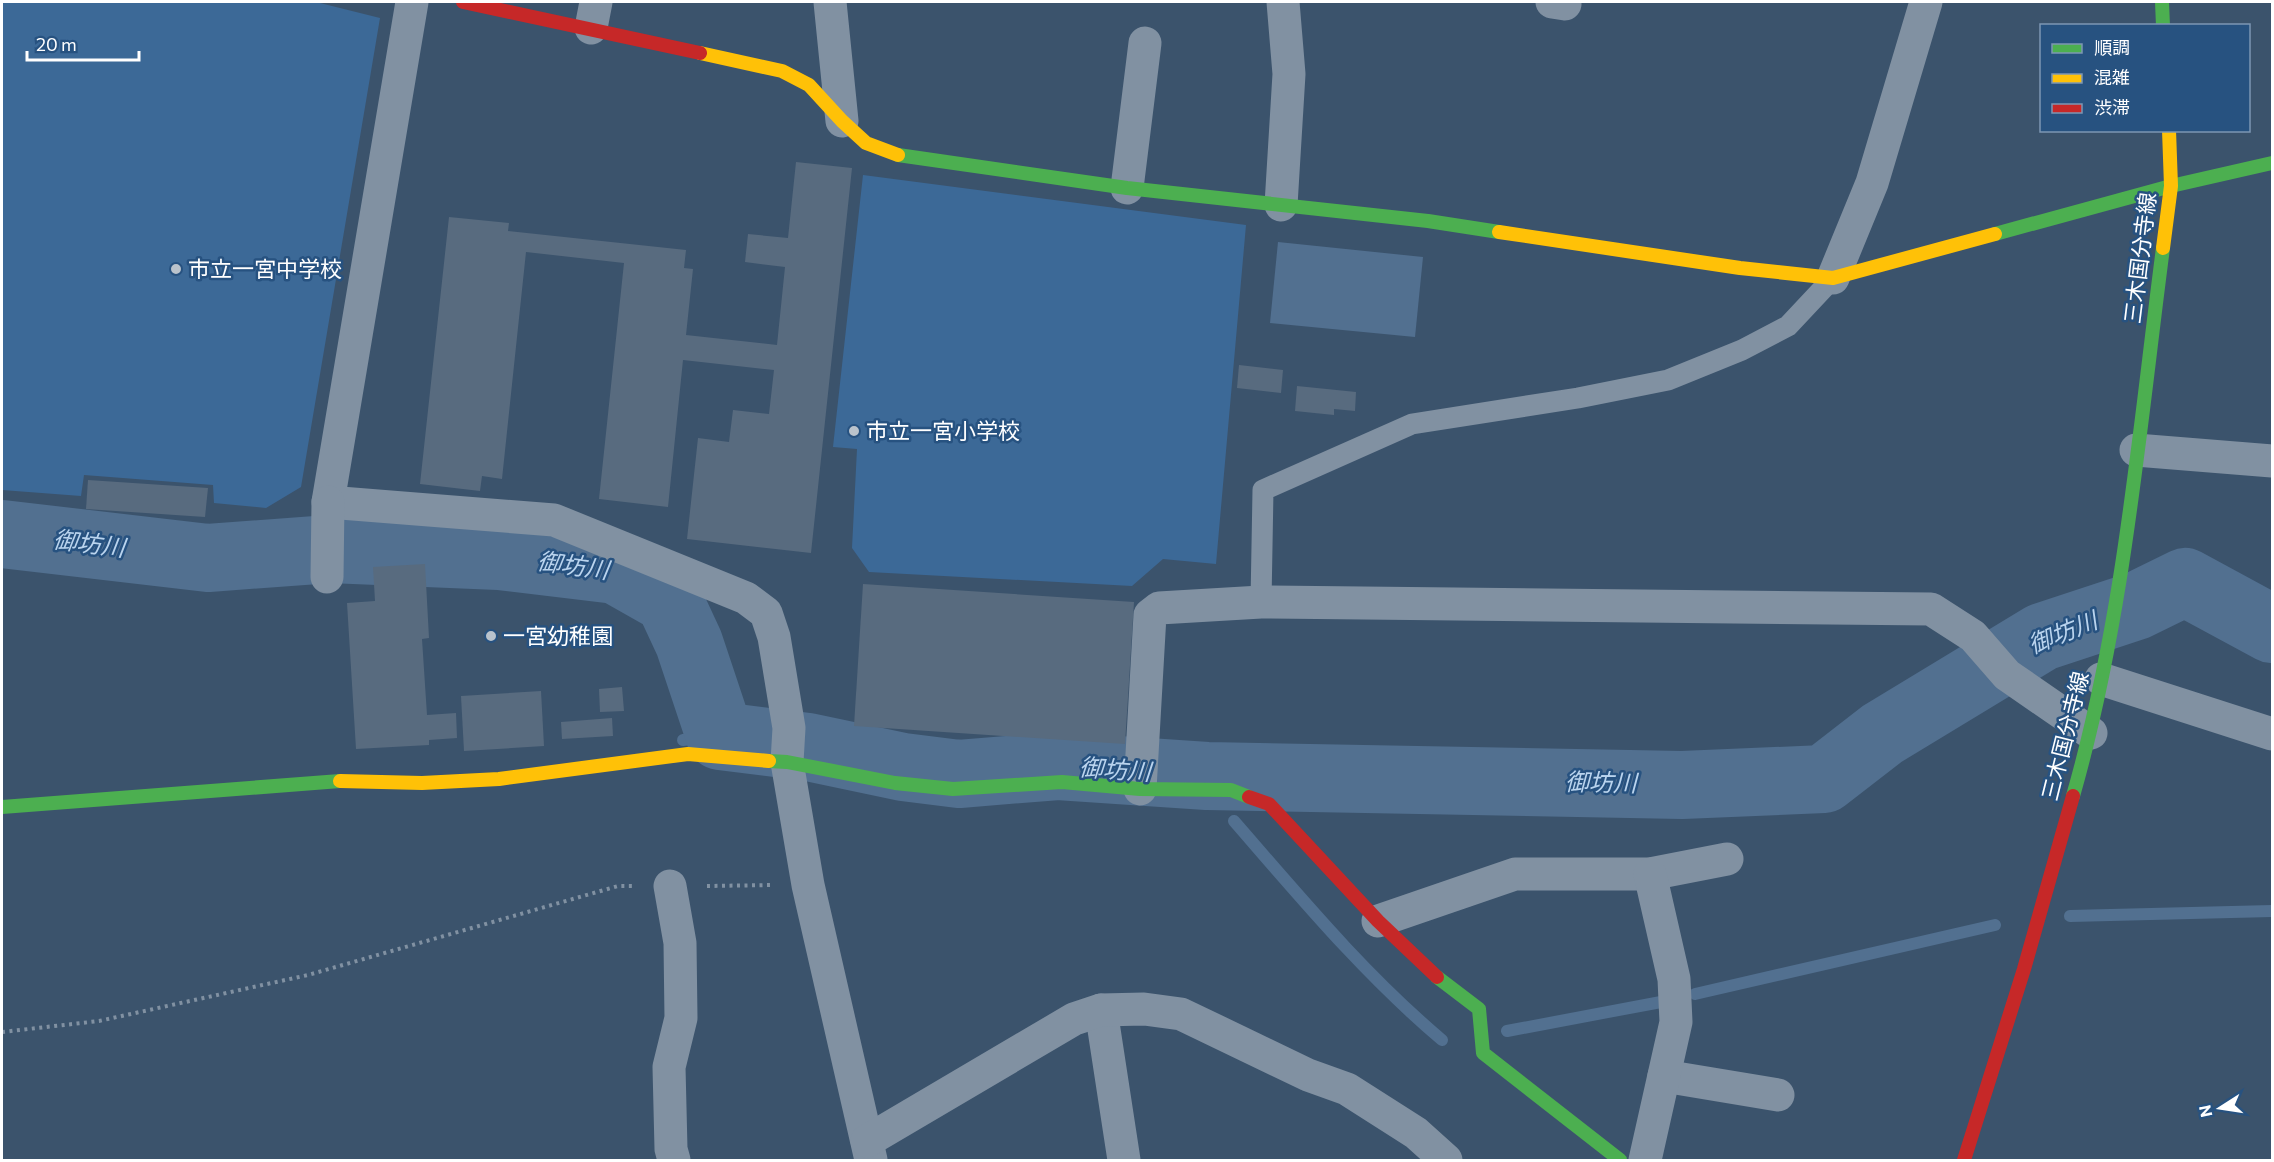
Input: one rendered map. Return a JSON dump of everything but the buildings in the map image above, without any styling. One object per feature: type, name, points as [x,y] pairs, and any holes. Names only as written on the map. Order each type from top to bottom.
[{"type":"street","points":[[327,577],[328,514],[412,2]]},
{"type":"street","points":[[463,2],[594,15],[782,71],[809,85],[866,143],[903,157],[1127,188],[1428,221],[1740,268],[1833,278],[2171,186],[2239,169],[2272,164]]},
{"type":"street","points":[[830,2],[842,121]]},
{"type":"street","points":[[1281,205],[1289,74],[1283,2]]},
{"type":"street","points":[[1833,278],[1872,183],[1926,2]]},
{"type":"street","points":[[2162,2],[2163,24]]},
{"type":"street","points":[[1127,188],[1145,43]]},
{"type":"street","name":"三木国分寺線","points":[[1964,1161],[2024,969],[2091,733],[2120,585],[2171,186],[2169,132]]},
{"type":"street","points":[[2136,450],[2272,461]]},
{"type":"street","points":[[328,514],[555,520],[746,598],[766,613],[774,637],[808,885],[869,1151],[1074,1019],[1101,1010],[1144,1009],[1181,1014],[1308,1075],[1347,1089],[1416,1134],[1446,1161]]},
{"type":"street","points":[[1141,777],[1150,615],[1159,608],[1261,602],[1931,609],[1973,636],[2007,675],[2091,733]]},
{"type":"street","points":[[2101,680],[2272,734]]},
{"type":"street","points":[[2,807],[351,780],[422,783],[498,779],[688,754],[788,748],[895,783],[953,789],[1141,777],[1231,790],[1269,804],[1378,921],[1434,975],[1479,1009],[1483,1053],[1620,1161]]},
{"type":"street","points":[[1378,921],[1515,874],[1650,874],[1727,859]]},
{"type":"street","points":[[1645,1161],[1676,1022],[1674,980],[1650,874]]},
{"type":"street","points":[[670,886],[680,954],[681,1018],[669,1068],[671,1149],[674,1161]]},
{"type":"street","points":[[1101,1010],[1124,1161]]},
{"type":"street","points":[[1664,1076],[1779,1095]]},
{"type":"lane","points":[[1261,602],[1263,490],[1412,424],[1578,398],[1668,380],[1742,350],[1788,326],[1833,278]]},
{"type":"path","points":[[2,1032],[99,1021],[308,975],[618,886],[808,885]]},
{"type":"shaded area","name":"市立一宮中学校","points":[[2,2],[316,2],[380,18],[301,487],[266,508],[214,503],[213,485],[84,475],[81,496],[2,490]]},
{"type":"shaded area","points":[[863,175],[1246,225],[1216,564],[1163,559],[1132,586],[869,572],[852,548],[857,449],[833,447]]},
{"type":"shaded area","points":[[1278,242],[1423,257],[1415,337],[1270,323]]},
{"type":"waterway","name":"御坊川","points":[[2,534],[208,558],[330,549],[499,556],[616,570],[669,600],[689,643],[720,736],[808,747],[903,767],[959,774],[1058,766],[1207,776],[1682,785],[1824,779],[1882,734],[2042,637],[2136,606],[2185,582],[2272,629]]},
{"type":"waterway","points":[[683,740],[720,736]]},
{"type":"waterway","points":[[1234,821],[1360,962],[1413,1015],[1442,1040]]},
{"type":"waterway","points":[[2070,916],[2272,911]]},
{"type":"waterway","points":[[1695,994],[1995,925]]},
{"type":"waterway","points":[[1507,1031],[1661,1002]]},
{"type":"traffic: fast","points":[[2162,2],[2163,24]]},
{"type":"traffic: fast","points":[[898,155],[1127,188],[1428,221],[1499,232]]},
{"type":"traffic: fast","points":[[1995,234],[2171,186],[2272,163]]},
{"type":"traffic: fast","points":[[2073,796],[2091,729],[2118,593],[2163,248]]},
{"type":"traffic: fast","points":[[769,761],[787,762],[895,783],[953,789],[1062,782],[1140,789],[1231,790],[1249,797]]},
{"type":"traffic: fast","points":[[2,807],[340,781]]},
{"type":"traffic: fast","points":[[1437,977],[1479,1009],[1483,1053],[1620,1160]]},
{"type":"traffic: slow","points":[[700,53],[782,71],[809,85],[866,143],[898,155]]},
{"type":"traffic: slow","points":[[2163,248],[2171,186],[2169,132]]},
{"type":"traffic: slow","points":[[1499,232],[1740,268],[1833,278],[1995,234]]},
{"type":"traffic: slow","points":[[340,781],[422,783],[499,779],[688,754],[769,761]]},
{"type":"traffic: jam","points":[[463,2],[700,53]]},
{"type":"traffic: jam","points":[[1964,1160],[2024,969],[2073,796]]},
{"type":"traffic: jam","points":[[1249,797],[1269,804],[1378,921],[1437,977]]},
{"type":"place","name":"市立一宮中学校","points":[[176,269]]},
{"type":"place","name":"市立一宮小学校","points":[[854,431]]},
{"type":"place","name":"一宮幼稚園","points":[[491,636]]}]
